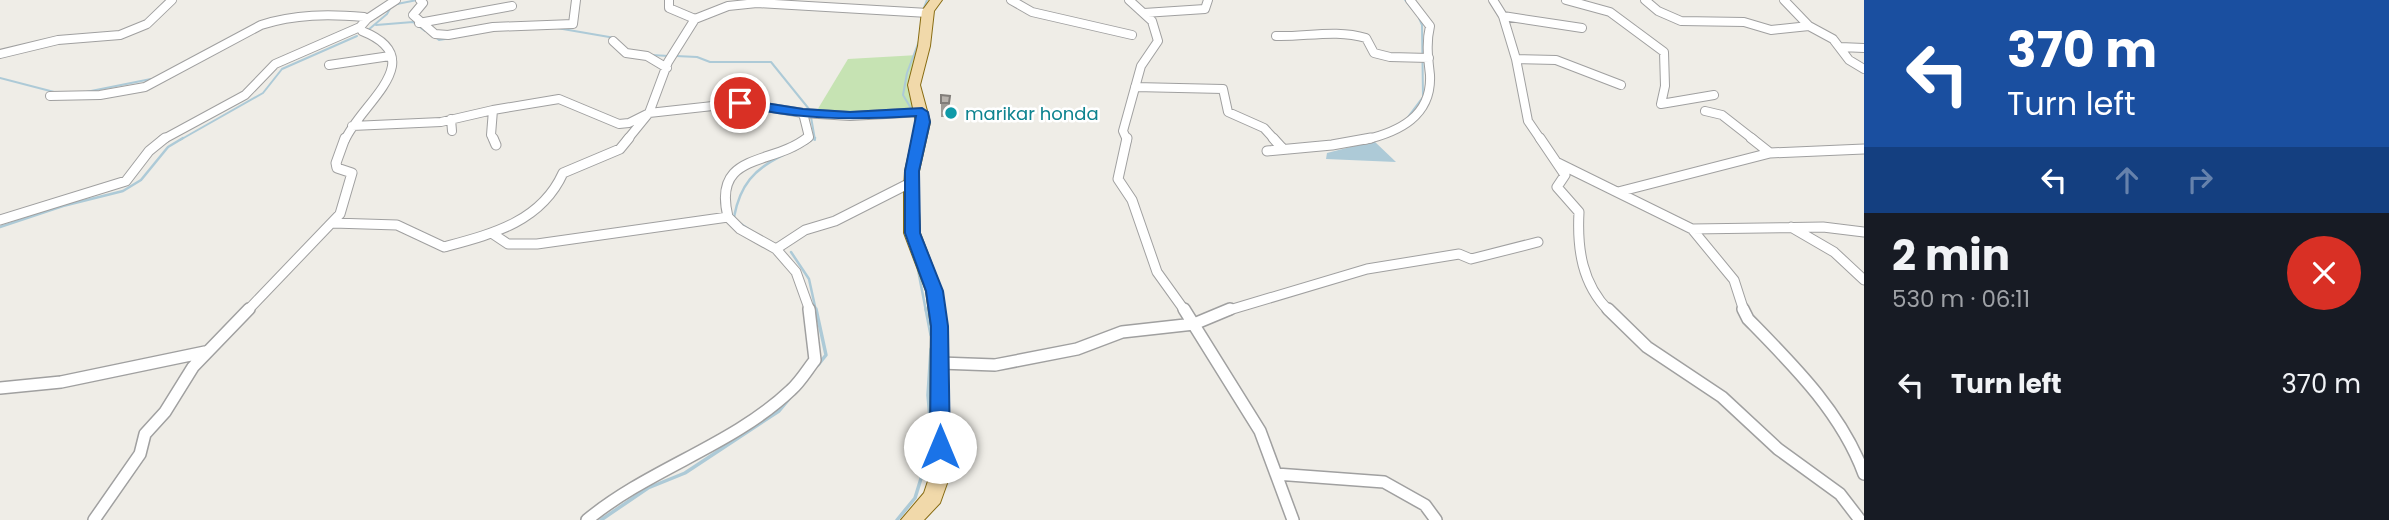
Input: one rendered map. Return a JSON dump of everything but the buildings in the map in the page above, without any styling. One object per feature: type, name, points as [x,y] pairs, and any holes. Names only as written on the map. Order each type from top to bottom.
[{"type":"main road","points":[[911,520],[933,496],[940,475],[939,326],[934,291],[912,233],[912,182],[923,122],[914,85],[932,6]]},
{"type":"street","points":[[0,54],[58,40],[121,35],[147,23],[172,0]]},
{"type":"street","points":[[0,220],[126,181],[137,171],[152,147],[179,129],[244,96],[258,85],[266,70],[364,23],[375,16],[383,6],[396,0]]},
{"type":"street","points":[[420,0],[423,3],[413,15],[419,23],[435,34],[448,35],[493,27],[573,24],[576,0]]},
{"type":"street","points":[[669,0],[669,8],[695,19]]},
{"type":"street","points":[[1011,0],[1032,12],[1132,35]]},
{"type":"street","points":[[1129,0],[1152,21],[1158,41],[1141,66],[1123,131],[1127,138],[1118,179],[1132,200],[1157,272],[1194,324],[1260,431],[1293,520]]},
{"type":"street","points":[[1144,13],[1205,9],[1208,0]]},
{"type":"street","points":[[1268,151],[1368,139],[1400,129],[1415,119],[1427,100],[1427,34],[1430,26],[1410,0]]},
{"type":"street","points":[[1493,0],[1503,16],[1516,59],[1528,121],[1565,175],[1557,187],[1580,212],[1577,244],[1594,296],[1647,347],[1722,397],[1778,449],[1839,495],[1860,520]]},
{"type":"street","points":[[1566,0],[1609,12],[1664,52],[1665,86],[1661,104],[1714,95]]},
{"type":"street","points":[[1645,0],[1671,20],[1744,22],[1760,29],[1809,26]]},
{"type":"street","points":[[1784,0],[1809,26],[1833,39],[1849,60],[1864,69]]},
{"type":"street","points":[[333,223],[397,225],[444,247],[493,233],[524,219],[558,191],[563,173],[620,149],[649,113],[669,61],[695,19],[728,6],[802,2],[932,6]]},
{"type":"street","points":[[419,23],[512,6]]},
{"type":"street","points":[[50,96],[100,95],[145,87],[261,25],[278,19],[341,15],[364,17],[362,31],[383,40],[391,65],[382,92],[352,126],[336,163],[337,168],[352,173],[340,214],[297,257],[248,313],[192,367],[165,412],[145,433],[140,454],[94,520]]},
{"type":"street","points":[[1503,16],[1582,28]]},
{"type":"street","points":[[1276,36],[1299,37],[1317,33],[1359,36],[1366,38],[1374,53],[1390,57],[1429,58]]},
{"type":"street","points":[[612,41],[626,54],[669,61]]},
{"type":"street","points":[[1840,47],[1864,48]]},
{"type":"street","points":[[329,65],[390,56]]},
{"type":"street","points":[[1516,59],[1556,60],[1621,85]]},
{"type":"street","points":[[1135,87],[1223,89],[1228,112],[1264,128],[1283,149]]},
{"type":"street","points":[[352,126],[451,119],[559,99],[619,124],[629,123],[649,113],[740,103],[803,113],[850,116],[922,112]]},
{"type":"street","points":[[493,110],[491,135],[496,145]]},
{"type":"street","points":[[1705,111],[1722,116],[1770,153]]},
{"type":"street","points":[[587,520],[609,499],[738,430],[792,390],[815,360],[806,290],[784,255],[740,229],[728,217],[724,189],[729,180],[750,160],[774,156],[803,144],[809,137],[803,113]]},
{"type":"street","points":[[451,119],[452,131]]},
{"type":"street","points":[[1618,192],[1770,153],[1864,149]]},
{"type":"street","points":[[1554,161],[1692,229],[1734,281],[1748,319],[1837,419],[1859,455],[1864,474]]},
{"type":"street","points":[[776,249],[805,230],[835,221],[912,182]]},
{"type":"street","points":[[493,233],[508,244],[537,244],[728,217]]},
{"type":"street","points":[[1791,227],[1834,252],[1864,280]]},
{"type":"street","points":[[1692,229],[1823,227],[1864,232]]},
{"type":"street","points":[[940,363],[995,365],[1077,349],[1122,332],[1194,324],[1233,308],[1367,269],[1459,254],[1471,259],[1538,242]]},
{"type":"street","points":[[0,388],[61,382],[206,352]]},
{"type":"street","points":[[1276,474],[1384,482],[1425,505],[1436,520]]},
{"type":"green space","points":[[918,55],[922,113],[816,112],[848,59]]},
{"type":"water","points":[[1374,141],[1396,162],[1326,159],[1327,153]]},
{"type":"waterway","points":[[397,4],[417,0]]},
{"type":"waterway","points":[[923,10],[927,0]]},
{"type":"waterway","points":[[1405,0],[1413,10]]},
{"type":"waterway","points":[[367,31],[387,14],[391,7]]},
{"type":"waterway","points":[[1408,117],[1423,97],[1422,25],[1419,18]]},
{"type":"waterway","points":[[376,25],[413,22],[425,31]]},
{"type":"waterway","points":[[557,28],[615,38]]},
{"type":"waterway","points":[[180,140],[263,93],[282,69],[357,36]]},
{"type":"waterway","points":[[434,36],[439,40],[457,37]]},
{"type":"waterway","points":[[912,110],[903,95],[907,73],[919,41]]},
{"type":"waterway","points":[[651,55],[669,56]]},
{"type":"waterway","points":[[676,56],[697,57],[710,62],[771,62],[809,109]]},
{"type":"waterway","points":[[0,78],[58,93]]},
{"type":"waterway","points":[[86,92],[151,79]]},
{"type":"waterway","points":[[811,117],[815,138]]},
{"type":"waterway","points":[[0,227],[63,206],[123,191],[141,180],[168,147],[183,138]]},
{"type":"waterway","points":[[795,150],[815,138]]},
{"type":"waterway","points":[[734,217],[740,196],[750,179],[764,166],[783,155]]},
{"type":"waterway","points":[[904,191],[905,219]]},
{"type":"waterway","points":[[738,222],[750,230]]},
{"type":"waterway","points":[[791,252],[809,279],[816,311]]},
{"type":"waterway","points":[[918,270],[926,311]]},
{"type":"waterway","points":[[816,309],[826,355],[818,365]]},
{"type":"waterway","points":[[926,309],[931,335]]},
{"type":"waterway","points":[[931,349],[928,395],[931,430]]},
{"type":"waterway","points":[[601,520],[648,488],[685,473],[779,411],[789,399]]},
{"type":"waterway","points":[[897,520],[915,498],[931,446]]},
{"type":"place","name":"marikar honda","points":[[951,113]]},
{"type":"route","points":[[740,103],[803,113],[850,116],[922,112],[923,122],[912,171],[912,233],[934,291],[939,326],[940,447]]}]
